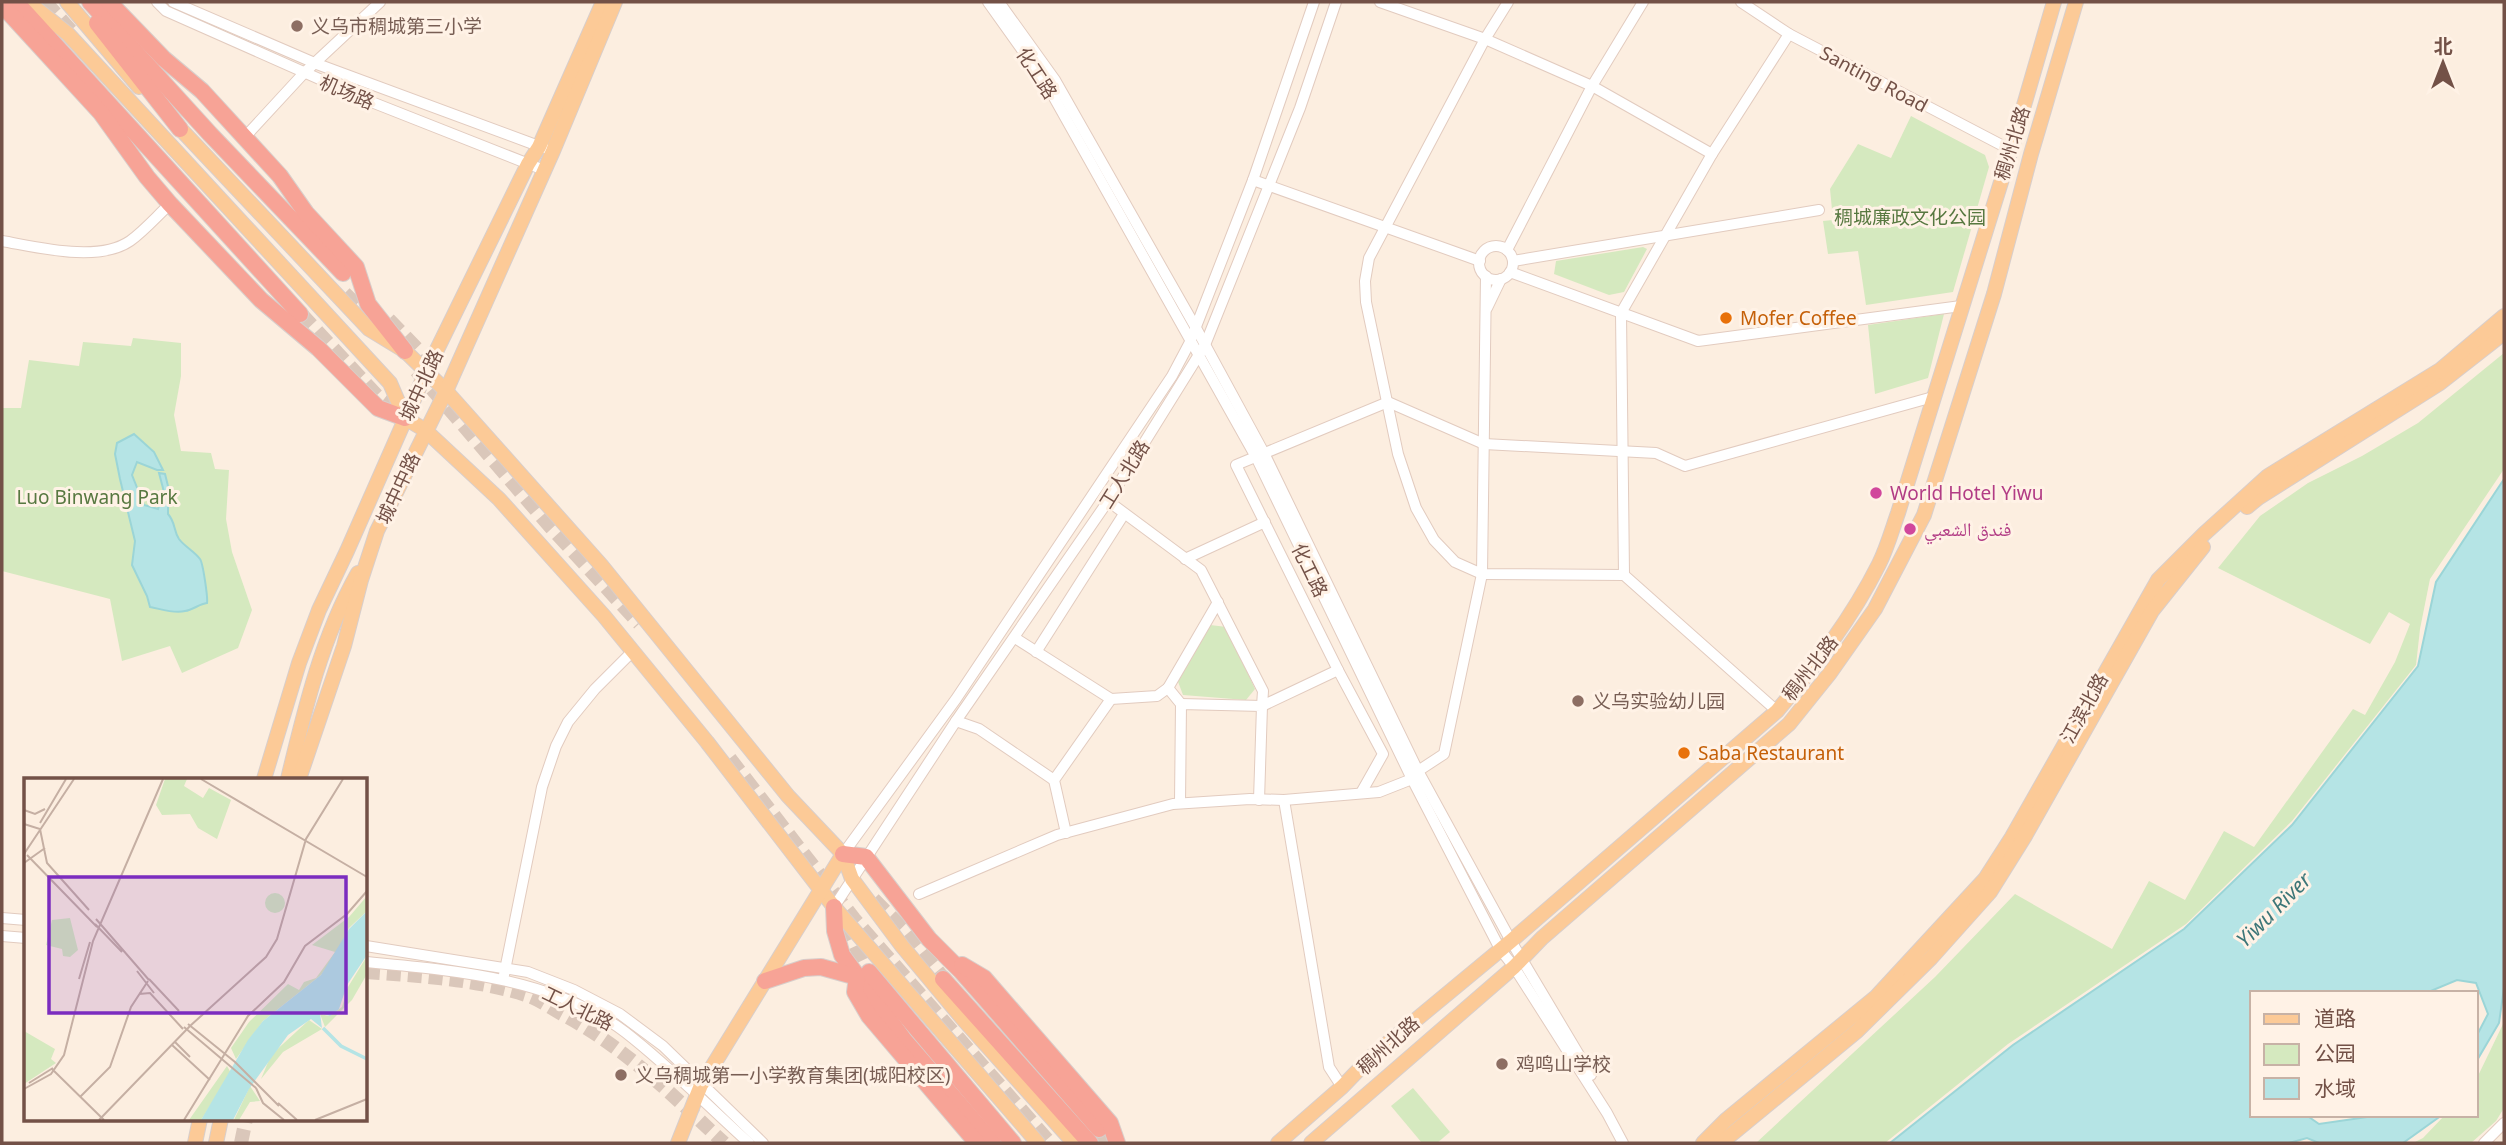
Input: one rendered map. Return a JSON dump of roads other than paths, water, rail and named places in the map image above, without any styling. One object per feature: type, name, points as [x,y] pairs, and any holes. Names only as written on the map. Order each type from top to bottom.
[{"type":"highway","points":[[16,2],[300,314]]},
{"type":"highway","points":[[83,2],[180,129]]},
{"type":"highway","points":[[90,2],[210,134],[343,273]]},
{"type":"highway","points":[[109,2],[163,59],[202,91],[280,176],[306,213],[356,267],[368,304],[405,351]]},
{"type":"highway","points":[[2,5],[101,113],[170,204],[261,300],[318,348]]},
{"type":"highway","points":[[153,71],[211,116],[289,200],[306,213]]},
{"type":"highway","points":[[131,129],[157,173],[318,348],[378,408],[405,418]]},
{"type":"highway","points":[[843,854],[866,857],[929,939],[1099,1129]]},
{"type":"highway","points":[[834,907],[835,932],[842,955],[863,974],[1013,1143]]},
{"type":"highway","points":[[948,960],[966,966],[984,978],[1110,1124],[1117,1143]]},
{"type":"highway","points":[[765,981],[804,968],[821,967],[863,974],[904,1040],[993,1143]]},
{"type":"highway","points":[[863,974],[855,992],[869,1016],[977,1143]]},
{"type":"highway","points":[[943,979],[1090,1143]]},
{"type":"main road","points":[[28,2],[68,34],[390,383],[405,418],[425,430],[499,499],[633,651],[834,907],[1038,1143]]},
{"type":"main road","points":[[67,2],[126,73],[369,329],[405,351],[446,391],[601,565],[789,796],[843,854],[852,879],[902,946],[962,1018],[1074,1143]]},
{"type":"main road","name":"城中北路","points":[[544,170],[546,149],[603,2]]},
{"type":"main road","name":"城中北路","points":[[264,778],[318,610],[346,555],[426,372],[528,164],[546,149],[615,2]]},
{"type":"main road","name":"稠州北路","points":[[1278,1143],[1342,1087],[1371,1057],[1506,945],[1777,711],[1812,670],[1849,617],[1880,562],[1942,376],[2054,2]]},
{"type":"main road","name":"稠州北路","points":[[1311,1143],[1790,724],[1875,609],[1924,515],[1994,294],[2031,154],[2076,2]]},
{"type":"main road","name":"城中中路","points":[[299,778],[344,646],[377,531],[446,391],[544,170]]},
{"type":"main road","name":"江滨北路","points":[[1703,1143],[1876,998],[1985,879],[2012,837],[2158,580],[2268,476],[2440,370],[2504,316]]},
{"type":"main road","name":"江滨北路","points":[[1721,1143],[1857,1031],[1931,958],[1990,892],[2025,836],[2152,611],[2198,552],[2258,498],[2440,383],[2504,333]]},
{"type":"main road","points":[[288,778],[316,669],[347,593],[371,551]]},
{"type":"main road","points":[[280,778],[307,675],[326,624],[346,555]]},
{"type":"main road","points":[[678,1143],[699,1090],[843,854]]},
{"type":"main road","points":[[195,1143],[200,1120]]},
{"type":"main road","points":[[216,1143],[221,1120]]},
{"type":"street","name":"机场路","points":[[157,2],[166,12],[304,73],[544,170]]},
{"type":"street","name":"机场路","points":[[173,2],[317,64],[546,149]]},
{"type":"street","points":[[244,137],[304,73],[317,64],[380,2]]},
{"type":"street","name":"化工路","points":[[988,2],[1047,85],[1190,342],[1202,350]]},
{"type":"street","name":"化工路","points":[[999,2],[1055,80],[1196,328],[1202,350],[1260,455],[1415,775],[1506,945],[1632,1143]]},
{"type":"street","name":"工人北路","points":[[843,854],[956,699],[1172,376],[1196,328],[1253,180],[1314,2]]},
{"type":"street","name":"工人北路","points":[[834,907],[956,720],[1108,501],[1202,350],[1270,186],[1336,2]]},
{"type":"street","points":[[1380,2],[1485,39],[1592,86],[1712,155]]},
{"type":"street","points":[[1508,2],[1485,39],[1369,258],[1365,281],[1366,302],[1398,454],[1416,508],[1434,540],[1455,562],[1482,574],[1623,575],[1777,711]]},
{"type":"street","points":[[1486,310],[1592,86],[1643,2]]},
{"type":"street","name":"Santing Road","points":[[1741,2],[1789,34],[2011,150]]},
{"type":"street","points":[[1623,575],[1621,313],[1712,155],[1789,34]]},
{"type":"street","points":[[1253,180],[1479,261]]},
{"type":"street","points":[[2,241],[94,252],[114,249],[130,241],[170,204]]},
{"type":"street","points":[[1819,210],[1666,234],[1508,265],[1496,279],[1482,272],[1479,261],[1484,252],[1492,246],[1508,265],[1621,313],[1698,341],[1961,306]]},
{"type":"street","points":[[919,894],[1066,833],[1180,803],[1284,800],[1379,792],[1415,775],[1444,754],[1482,574],[1486,276]]},
{"type":"street","points":[[1361,793],[1383,754],[1236,465],[1388,402],[1484,444],[1656,453],[1685,466],[1933,397]]},
{"type":"street","points":[[1108,501],[1201,570],[1263,691],[1259,800]]},
{"type":"street","points":[[1036,652],[1124,514]]},
{"type":"street","points":[[1185,559],[1265,522]]},
{"type":"street","points":[[1059,570],[1080,582]]},
{"type":"street","points":[[1015,638],[1111,699],[1157,696],[1168,688],[1218,602]]},
{"type":"street","points":[[368,946],[504,974],[542,787],[556,746],[568,722],[595,689],[633,651]]},
{"type":"street","points":[[1181,704],[1262,706],[1338,670]]},
{"type":"street","points":[[1168,688],[1181,704],[1180,803]]},
{"type":"street","points":[[1054,780],[1111,699]]},
{"type":"street","points":[[956,720],[979,729],[1054,780],[1066,833]]},
{"type":"street","points":[[1284,800],[1329,1067],[1342,1087]]},
{"type":"street","points":[[2,918],[24,920]]},
{"type":"street","points":[[2,936],[24,938]]},
{"type":"street","name":"工人北路","points":[[368,962],[504,974],[592,1012],[624,1031],[699,1090],[749,1143]]},
{"type":"street","name":"化工路","points":[[1518,963],[1623,1143]]},
{"type":"street","points":[[699,1090],[763,1143]]},
{"type":"street","points":[[2484,1143],[2504,1123]]},
{"type":"water","points":[[134,434],[154,452],[163,470],[137,462],[132,475],[144,505],[158,509],[164,492],[159,473],[165,474],[168,514],[179,539],[201,562],[207,603],[181,612],[150,607],[132,565],[135,541],[115,454],[117,443]]},
{"type":"water","name":"Yiwu River","points":[[2504,479],[2504,988],[2499,1023],[2478,1059],[2478,1033],[2488,1014],[2476,983],[2457,980],[2431,991],[2250,991],[2250,1117],[2309,1117],[2319,1124],[2367,1117],[2439,1117],[2403,1143],[2319,1143],[2307,1138],[2289,1143],[1890,1143],[2013,1045],[2184,929],[2292,825],[2418,666],[2436,582]]},
{"type":"tunnel","points":[[44,2],[70,31]]},
{"type":"tunnel","points":[[344,294],[383,332]]},
{"type":"tunnel","points":[[300,314],[376,396],[399,414]]},
{"type":"tunnel","points":[[388,320],[416,349],[431,373]]},
{"type":"tunnel","points":[[417,370],[550,525],[640,623]]},
{"type":"tunnel","points":[[729,759],[853,919],[1049,1143]]},
{"type":"tunnel","points":[[873,900],[902,929],[943,979]]},
{"type":"tunnel","points":[[846,924],[869,972]]},
{"type":"tunnel","points":[[368,972],[469,982],[533,998],[585,1027],[628,1057],[724,1143]]},
{"type":"tunnel","points":[[241,1143],[246,1120]]},
{"type":"tunnel","points":[[1099,1129],[1109,1143]]},
{"type":"place","name":"义乌市稠城第三小学","points":[[297,26]]},
{"type":"place","name":"Mofer Coffee","points":[[1726,318]]},
{"type":"place","name":"World Hotel Yiwu","points":[[1876,493]]},
{"type":"place","name":"فندق الشعبي","points":[[1910,529]]},
{"type":"place","name":"义乌实验幼儿园","points":[[1578,701]]},
{"type":"place","name":"Saba Restaurant","points":[[1684,753]]},
{"type":"place","name":"鸡鸣山学校","points":[[1502,1064]]},
{"type":"place","name":"义乌稠城第一小学教育集团(城阳校区)","points":[[621,1075]]},
{"type":"park label","name":"稠城廉政文化公园","points":[[1910,217]]},
{"type":"park label","name":"Luo Binwang Park","points":[[97,497]]}]
